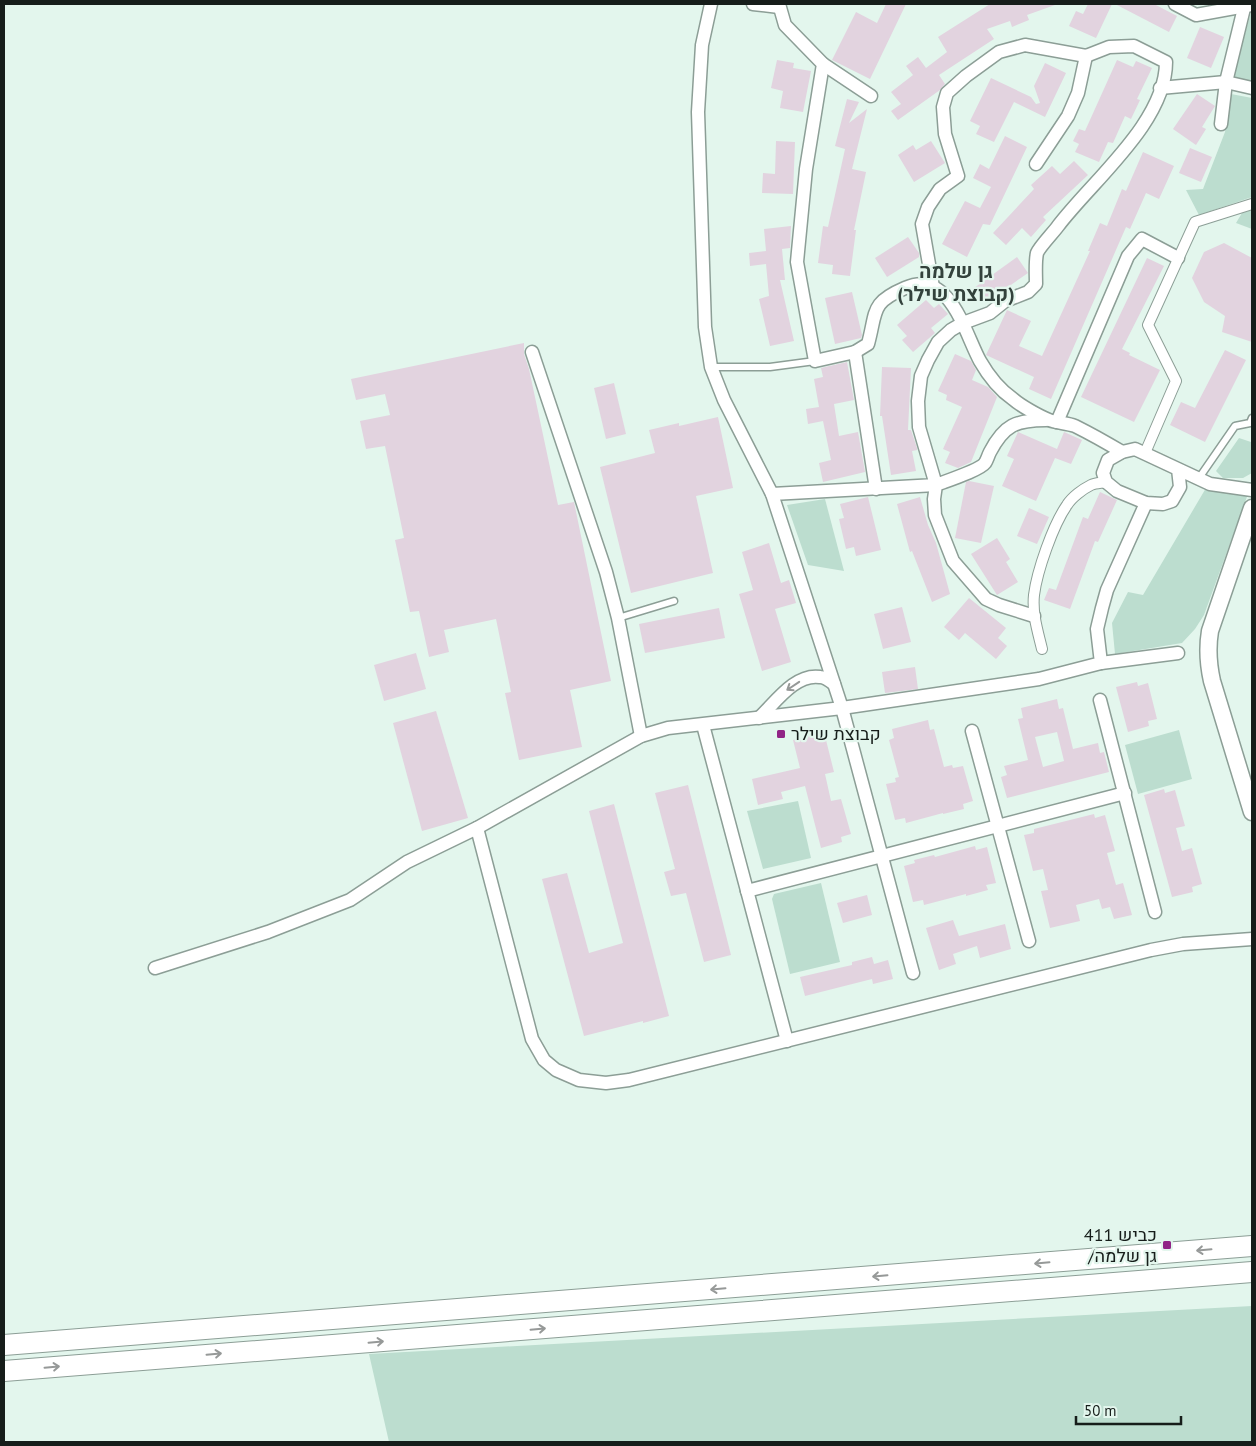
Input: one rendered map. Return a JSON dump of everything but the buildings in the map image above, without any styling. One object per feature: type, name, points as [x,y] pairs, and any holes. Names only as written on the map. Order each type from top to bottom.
[{"type":"main road","points":[[4,1345],[1252,1246]]},
{"type":"main road","points":[[4,1371],[1252,1272]]},
{"type":"street","points":[[711,4],[702,46],[698,112],[705,327],[711,367],[724,400],[772,494],[842,708],[913,973]]},
{"type":"street","points":[[754,4],[779,6],[785,25],[823,64],[871,96]]},
{"type":"street","points":[[1175,4],[1196,15],[1248,5],[1226,82],[1221,124]]},
{"type":"street","points":[[933,287],[922,224],[928,207],[940,189],[958,176],[945,134],[943,107],[947,93],[1000,52],[1025,45],[1086,56],[1109,48],[1134,46],[1166,62],[1166,72],[1154,108],[1139,132],[1064,219],[1038,253],[1036,284],[1028,292],[1006,301],[990,313],[963,323],[951,330],[938,342],[921,376],[918,401],[919,427],[936,486],[934,499],[935,515],[953,562],[986,599],[1034,616]]},
{"type":"street","points":[[1036,164],[1068,116],[1078,92],[1086,56]]},
{"type":"street","points":[[823,64],[806,169],[797,262],[815,361],[855,352],[868,344],[874,316],[880,303],[892,294],[909,286],[923,285],[933,287],[943,293],[959,314],[980,362],[995,382],[1012,399],[1053,421]]},
{"type":"street","points":[[1160,88],[1226,82],[1252,88]]},
{"type":"street","points":[[1145,453],[1176,381],[1148,325],[1195,222],[1252,204]]},
{"type":"street","points":[[1053,421],[1128,256],[1142,239],[1178,258]]},
{"type":"street","points":[[532,352],[606,572],[618,618],[641,736]]},
{"type":"street","points":[[855,352],[876,489]]},
{"type":"street","points":[[772,494],[936,486],[985,464],[990,452],[1004,432],[1016,424],[1027,420],[1053,421],[1073,426],[1122,452]]},
{"type":"street","points":[[1178,469],[1180,487],[1172,501],[1163,504],[1146,503],[1117,491],[1106,482],[1103,473],[1108,460],[1122,452],[1135,449],[1199,478],[1210,484],[1252,490]]},
{"type":"street","points":[[1042,649],[1034,616],[1034,596],[1039,570],[1052,534],[1068,504],[1081,491],[1092,484],[1106,482]]},
{"type":"street","points":[[1102,663],[1097,629],[1102,608],[1107,590],[1146,503]]},
{"type":"street","points":[[1252,508],[1210,631],[1208,646],[1208,661],[1212,681],[1252,812]]},
{"type":"street","points":[[155,968],[268,932],[350,900],[407,862],[477,828],[641,736],[668,728],[842,708],[1039,679],[1102,663],[1178,653]]},
{"type":"street","points":[[759,718],[790,687],[809,677],[822,677],[834,684]]},
{"type":"street","points":[[1100,700],[1155,912]]},
{"type":"street","points":[[703,724],[787,1041]]},
{"type":"street","points":[[972,731],[1029,941]]},
{"type":"street","points":[[747,892],[1125,794]]},
{"type":"street","points":[[477,828],[532,1039],[544,1060],[556,1070],[579,1080],[606,1083],[629,1080],[1151,950],[1183,944],[1252,939]]},
{"type":"lane","points":[[711,367],[770,367],[815,361]]},
{"type":"lane","points":[[1199,478],[1234,426],[1250,423],[1252,418]]},
{"type":"lane","points":[[618,618],[674,601]]},
{"type":"green space","points":[[1252,11],[1252,82],[1233,78]]},
{"type":"green space","points":[[1231,94],[1252,98],[1252,197],[1199,215],[1186,190],[1203,189],[1225,132]]},
{"type":"green space","points":[[1252,210],[1252,229],[1236,223],[1242,213]]},
{"type":"green space","points":[[1239,438],[1251,442],[1252,439],[1252,473],[1243,478],[1223,478],[1216,471]]},
{"type":"green space","points":[[1206,488],[1248,494],[1204,615],[1195,629],[1182,643],[1115,654],[1112,623],[1128,592],[1143,595]]},
{"type":"green space","points":[[825,499],[844,571],[808,565],[787,505]]},
{"type":"green space","points":[[1179,730],[1192,779],[1138,794],[1125,745]]},
{"type":"green space","points":[[798,801],[811,858],[763,869],[747,811]]},
{"type":"green space","points":[[821,883],[840,962],[790,974],[772,899],[774,894]]},
{"type":"green space","points":[[1252,1306],[1252,1442],[389,1442],[369,1354]]},
{"type":"place","name":"קבוצת שילר","points":[[781,734]]},
{"type":"place","name":"כביש 411 /גן שלמה","points":[[1167,1245]]},
{"type":"district","name":"גן שלמה (קבוצת שילר)","points":[[956,282]]}]
